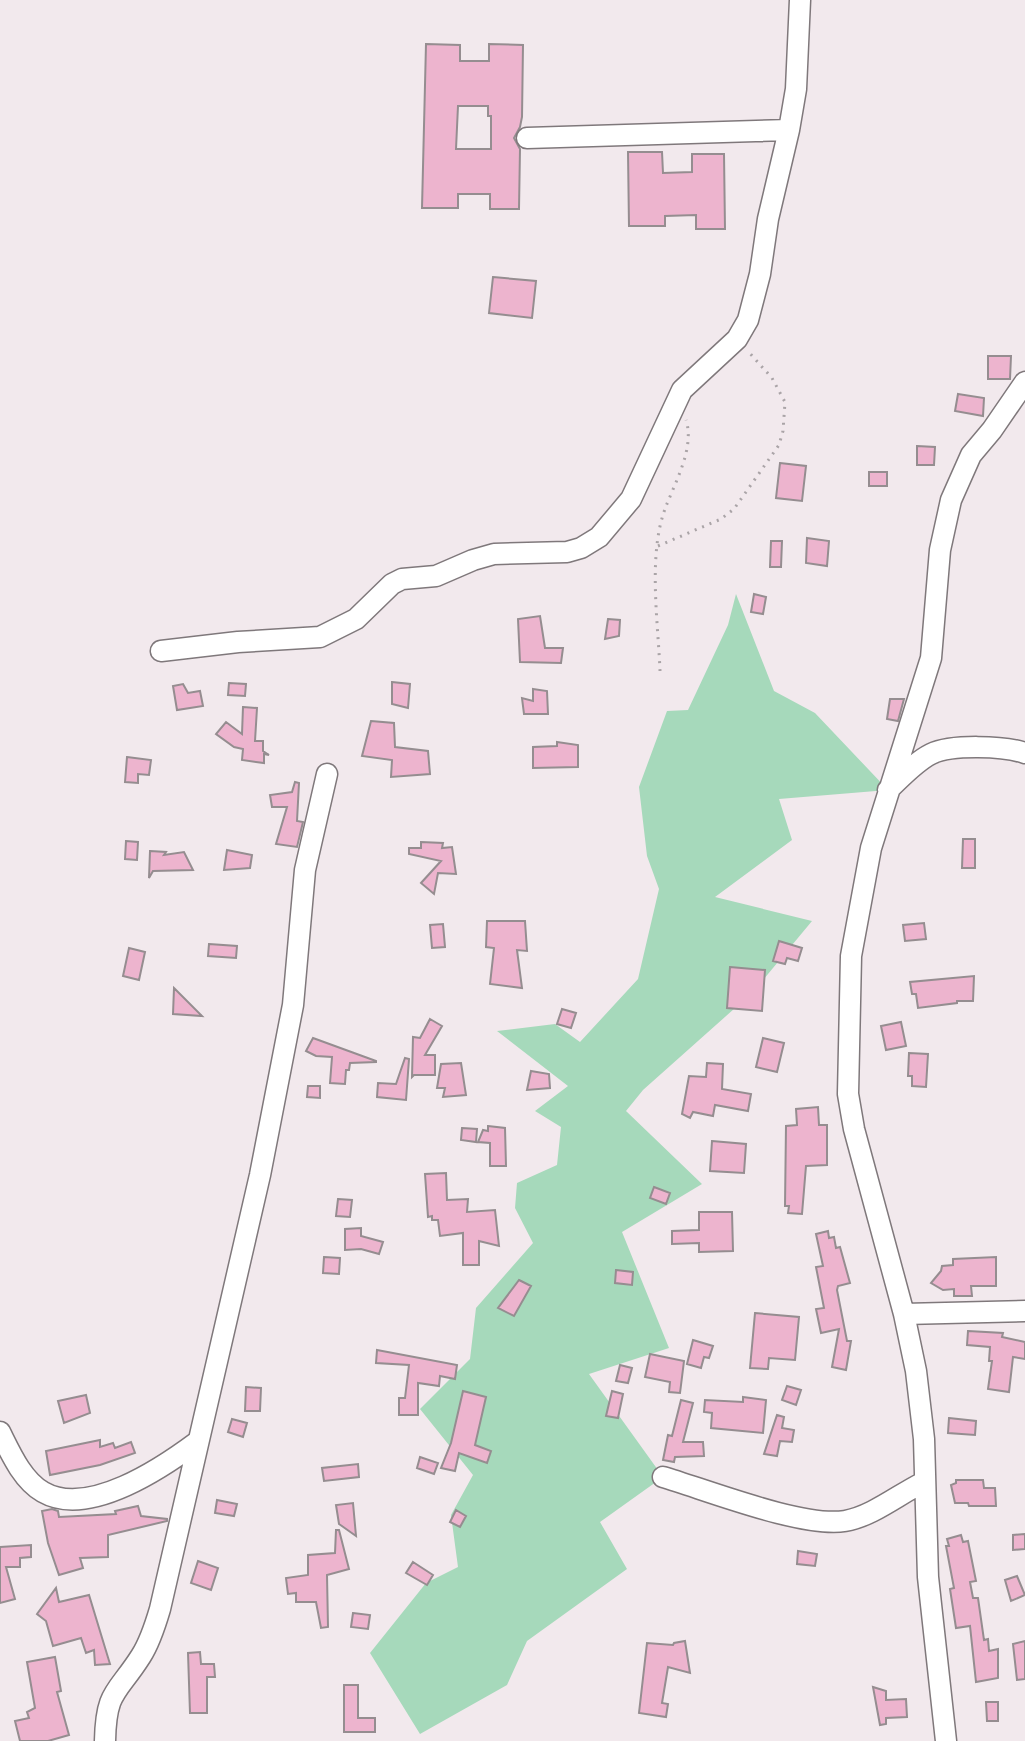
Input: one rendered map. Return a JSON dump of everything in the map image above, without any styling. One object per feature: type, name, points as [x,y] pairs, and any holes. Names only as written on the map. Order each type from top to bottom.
[{"type":"street","points":[[161,651],[320,637],[356,619],[392,584],[402,579],[436,576],[494,554],[567,552],[599,537],[631,499],[682,390],[737,339],[748,320],[796,89],[800,0]]},
{"type":"street","points":[[527,138],[789,130]]},
{"type":"street","points":[[946,1741],[928,1577],[921,1405],[904,1314],[854,1129],[848,1094],[851,956],[871,848],[931,658],[940,550],[951,500],[971,455],[1025,382]]},
{"type":"street","points":[[888,790],[922,760],[946,749],[1009,748],[1025,753]]},
{"type":"street","points":[[105,1741],[106,1716],[112,1695],[140,1658],[151,1637],[260,1175],[293,1005],[305,870],[327,774]]},
{"type":"street","points":[[904,1314],[1025,1311]]},
{"type":"street","points":[[0,1432],[23,1474],[43,1492],[65,1499],[96,1495],[135,1483],[197,1442]]},
{"type":"street","points":[[663,1477],[782,1513],[844,1521],[864,1515],[924,1482]]},
{"type":"path","points":[[658,546],[721,519],[734,509],[779,445],[785,402],[772,378],[737,339]]},
{"type":"path","points":[[660,671],[658,546],[665,510],[690,443],[679,397]]},
{"type":"green space","points":[[736,594],[774,691],[815,713],[888,790],[779,799],[792,840],[715,897],[812,921],[753,992],[643,1090],[626,1111],[702,1184],[622,1232],[669,1348],[589,1374],[663,1477],[600,1522],[627,1569],[527,1641],[507,1685],[420,1734],[370,1653],[426,1583],[458,1567],[451,1515],[473,1475],[420,1409],[470,1359],[476,1308],[533,1243],[515,1208],[517,1183],[557,1165],[561,1127],[535,1111],[568,1086],[497,1031],[555,1024],[580,1042],[638,979],[659,889],[647,856],[639,787],[667,711],[688,710],[728,625]]},
{"type":"building","points":[[426,44],[460,45],[460,61],[489,61],[489,44],[523,45],[522,117],[514,138],[520,149],[519,209],[490,209],[490,194],[458,194],[458,208],[422,208]],"holes":[[[458,106],[488,106],[491,149],[456,149]]]},
{"type":"building","points":[[628,152],[662,152],[663,173],[692,172],[692,154],[724,154],[725,229],[696,229],[696,215],[665,216],[665,226],[629,226]]},
{"type":"building","points":[[493,277],[536,281],[532,318],[489,313]]},
{"type":"building","points":[[988,356],[1011,356],[1010,379],[988,379]]},
{"type":"building","points":[[958,394],[984,398],[983,416],[955,411]]},
{"type":"building","points":[[917,446],[935,447],[934,465],[917,465]]},
{"type":"building","points":[[780,463],[806,466],[802,501],[776,498]]},
{"type":"building","points":[[869,472],[887,472],[887,486],[869,486]]},
{"type":"building","points":[[807,538],[829,541],[827,566],[806,563]]},
{"type":"building","points":[[771,541],[782,541],[781,567],[770,567]]},
{"type":"building","points":[[754,594],[766,597],[763,614],[751,612]]},
{"type":"building","points":[[540,616],[545,648],[563,648],[561,663],[520,662],[518,619]]},
{"type":"building","points":[[608,619],[620,620],[619,636],[605,639]]},
{"type":"building","points":[[392,682],[410,684],[408,708],[392,704]]},
{"type":"building","points":[[229,683],[246,684],[245,696],[228,695]]},
{"type":"building","points":[[183,684],[188,693],[200,691],[203,706],[177,710],[173,686]]},
{"type":"building","points":[[533,689],[547,691],[548,714],[524,714],[522,698],[533,701]]},
{"type":"building","points":[[890,699],[904,699],[898,721],[887,719]]},
{"type":"building","points":[[243,707],[257,708],[255,741],[263,741],[263,751],[269,755],[264,754],[264,763],[242,760],[243,749],[234,747],[216,734],[226,722],[242,734]]},
{"type":"building","points":[[371,721],[394,723],[395,747],[428,751],[430,774],[391,777],[392,760],[362,756]]},
{"type":"building","points":[[557,742],[578,745],[578,767],[533,768],[533,747],[557,746]]},
{"type":"building","points":[[127,757],[151,760],[149,775],[138,774],[138,783],[125,782]]},
{"type":"building","points":[[295,782],[299,783],[297,821],[303,822],[297,847],[276,844],[287,807],[272,807],[270,795],[292,792]]},
{"type":"building","points":[[963,839],[975,839],[975,868],[962,868]]},
{"type":"building","points":[[126,841],[138,842],[137,860],[125,859]]},
{"type":"building","points":[[421,842],[443,843],[442,848],[452,847],[456,874],[438,873],[434,894],[421,883],[441,861],[409,854],[409,848],[421,848]]},
{"type":"building","points":[[227,850],[252,855],[250,868],[224,870]]},
{"type":"building","points":[[150,851],[166,852],[164,855],[184,852],[193,870],[153,871],[149,878]]},
{"type":"building","points":[[487,921],[525,921],[527,951],[517,950],[522,988],[490,984],[494,948],[486,947]]},
{"type":"building","points":[[924,923],[926,939],[905,941],[903,925]]},
{"type":"building","points":[[443,924],[445,947],[432,948],[430,925]]},
{"type":"building","points":[[779,941],[802,948],[798,961],[787,958],[785,964],[773,961]]},
{"type":"building","points":[[209,944],[237,946],[236,958],[208,956]]},
{"type":"building","points":[[129,948],[145,952],[139,980],[123,976]]},
{"type":"building","points":[[730,967],[765,970],[762,1011],[727,1008]]},
{"type":"building","points":[[974,976],[973,1001],[918,1008],[916,994],[912,994],[910,982]]},
{"type":"building","points":[[174,988],[202,1016],[173,1014]]},
{"type":"building","points":[[562,1009],[576,1013],[571,1028],[557,1024]]},
{"type":"building","points":[[430,1019],[442,1026],[425,1055],[435,1055],[435,1075],[412,1077],[413,1037],[420,1038]]},
{"type":"building","points":[[901,1022],[906,1046],[886,1050],[881,1026]]},
{"type":"building","points":[[313,1038],[376,1062],[350,1063],[345,1084],[330,1083],[332,1057],[316,1056],[306,1051]]},
{"type":"building","points":[[763,1038],[784,1043],[777,1072],[756,1067]]},
{"type":"building","points":[[909,1053],[928,1054],[926,1087],[912,1086],[912,1076],[908,1076]]},
{"type":"building","points":[[405,1058],[409,1059],[406,1100],[377,1097],[378,1083],[396,1084]]},
{"type":"building","points":[[461,1063],[466,1095],[443,1097],[445,1088],[437,1088],[441,1064]]},
{"type":"building","points":[[707,1063],[723,1064],[722,1089],[751,1094],[748,1111],[715,1105],[713,1116],[693,1112],[690,1118],[682,1114],[689,1076],[706,1077]]},
{"type":"building","points":[[531,1071],[549,1074],[550,1088],[527,1090]]},
{"type":"building","points":[[308,1086],[320,1086],[320,1098],[307,1097]]},
{"type":"building","points":[[818,1107],[819,1125],[827,1125],[827,1165],[806,1166],[802,1214],[788,1213],[789,1206],[785,1206],[786,1126],[797,1125],[796,1109]]},
{"type":"building","points":[[488,1126],[505,1128],[506,1166],[490,1166],[490,1143],[478,1142],[483,1130],[488,1131]]},
{"type":"building","points":[[462,1128],[477,1129],[476,1142],[461,1140]]},
{"type":"building","points":[[712,1141],[746,1144],[744,1173],[710,1171]]},
{"type":"building","points":[[446,1173],[447,1200],[468,1199],[467,1212],[495,1210],[499,1246],[479,1241],[479,1265],[463,1265],[463,1233],[440,1236],[438,1220],[428,1217],[425,1174]]},
{"type":"building","points":[[654,1187],[670,1193],[666,1204],[650,1198]]},
{"type":"building","points":[[338,1199],[352,1200],[350,1217],[336,1216]]},
{"type":"building","points":[[699,1212],[732,1212],[733,1251],[699,1252],[699,1243],[672,1244],[672,1231],[699,1230]]},
{"type":"building","points":[[361,1228],[361,1236],[383,1242],[379,1254],[361,1249],[345,1250],[345,1229]]},
{"type":"building","points":[[828,1231],[829,1238],[834,1237],[836,1248],[840,1247],[850,1283],[838,1286],[837,1290],[847,1341],[851,1341],[846,1370],[832,1367],[839,1329],[821,1333],[816,1309],[824,1308],[816,1267],[823,1266],[816,1234]]},
{"type":"building","points":[[324,1257],[340,1258],[339,1274],[323,1273]]},
{"type":"building","points":[[996,1257],[996,1286],[971,1286],[972,1296],[954,1296],[954,1289],[943,1290],[931,1283],[942,1266],[953,1265],[953,1259]]},
{"type":"building","points":[[616,1270],[633,1272],[632,1285],[615,1283]]},
{"type":"building","points":[[519,1280],[531,1286],[514,1316],[498,1308]]},
{"type":"building","points":[[755,1313],[799,1317],[795,1360],[769,1358],[768,1369],[750,1368]]},
{"type":"building","points":[[968,1331],[1003,1333],[1002,1337],[1025,1342],[1025,1359],[1013,1357],[1009,1392],[988,1389],[992,1361],[989,1361],[990,1347],[967,1345]]},
{"type":"building","points":[[693,1340],[713,1346],[709,1358],[704,1357],[701,1368],[687,1364]]},
{"type":"building","points":[[377,1350],[457,1365],[455,1379],[440,1376],[439,1386],[418,1383],[418,1415],[399,1415],[399,1398],[405,1398],[409,1365],[376,1363]]},
{"type":"building","points":[[650,1354],[684,1361],[680,1393],[669,1392],[670,1382],[645,1377]]},
{"type":"building","points":[[620,1365],[632,1368],[628,1383],[616,1381]]},
{"type":"building","points":[[787,1386],[801,1390],[796,1405],[782,1400]]},
{"type":"building","points":[[246,1387],[261,1388],[260,1411],[245,1411]]},
{"type":"building","points":[[463,1391],[486,1397],[475,1445],[491,1451],[487,1463],[459,1453],[455,1471],[441,1468],[451,1443]]},
{"type":"building","points":[[612,1391],[623,1394],[618,1418],[606,1416]]},
{"type":"building","points":[[86,1395],[90,1413],[64,1423],[58,1401]]},
{"type":"building","points":[[743,1397],[766,1400],[763,1433],[711,1428],[712,1413],[704,1412],[705,1400],[743,1402]]},
{"type":"building","points":[[681,1400],[693,1403],[683,1442],[703,1442],[704,1456],[675,1457],[674,1462],[663,1460],[668,1435],[672,1436]]},
{"type":"building","points":[[777,1415],[784,1417],[782,1428],[794,1430],[792,1442],[780,1441],[777,1456],[764,1454]]},
{"type":"building","points":[[949,1418],[976,1421],[975,1435],[948,1433]]},
{"type":"building","points":[[232,1419],[247,1423],[243,1437],[228,1432]]},
{"type":"building","points":[[100,1440],[100,1447],[113,1443],[115,1448],[131,1442],[135,1453],[100,1465],[50,1475],[46,1451]]},
{"type":"building","points":[[420,1457],[438,1463],[434,1474],[417,1468]]},
{"type":"building","points":[[358,1464],[359,1477],[324,1481],[322,1468]]},
{"type":"building","points":[[956,1480],[983,1480],[984,1488],[995,1488],[996,1506],[955,1503],[951,1485]]},
{"type":"building","points":[[217,1500],[237,1504],[234,1516],[215,1513]]},
{"type":"building","points":[[353,1503],[356,1536],[339,1524],[336,1505]]},
{"type":"building","points":[[138,1506],[141,1516],[167,1521],[108,1535],[108,1557],[80,1558],[83,1568],[59,1575],[48,1543],[42,1511],[58,1511],[59,1517],[116,1514],[115,1511]]},
{"type":"building","points":[[456,1510],[466,1516],[460,1527],[450,1522]]},
{"type":"building","points":[[336,1530],[339,1530],[349,1569],[327,1575],[328,1627],[321,1628],[316,1602],[296,1602],[296,1593],[288,1594],[286,1578],[308,1575],[308,1555],[335,1553]]},
{"type":"building","points":[[1025,1534],[1025,1549],[1013,1550],[1013,1535]]},
{"type":"building","points":[[961,1535],[963,1542],[968,1541],[976,1581],[970,1582],[973,1598],[978,1598],[984,1640],[988,1639],[989,1651],[998,1649],[998,1678],[976,1682],[970,1626],[956,1628],[950,1589],[954,1588],[947,1539]]},
{"type":"building","points":[[31,1545],[31,1557],[20,1558],[20,1567],[6,1567],[15,1599],[0,1603],[0,1547]]},
{"type":"building","points":[[798,1551],[817,1554],[815,1566],[797,1564]]},
{"type":"building","points":[[198,1561],[218,1568],[211,1590],[191,1583]]},
{"type":"building","points":[[413,1562],[433,1575],[427,1585],[406,1573]]},
{"type":"building","points":[[1017,1576],[1025,1595],[1011,1601],[1005,1580]]},
{"type":"building","points":[[56,1588],[59,1602],[89,1595],[110,1664],[95,1665],[94,1650],[86,1653],[81,1638],[53,1646],[46,1621],[37,1614]]},
{"type":"building","points":[[353,1613],[370,1615],[368,1629],[351,1627]]},
{"type":"building","points":[[685,1641],[690,1673],[668,1667],[662,1703],[668,1704],[666,1717],[639,1713],[647,1643],[673,1645]]},
{"type":"building","points":[[1025,1641],[1025,1679],[1017,1680],[1013,1644]]},
{"type":"building","points":[[200,1652],[201,1664],[214,1664],[215,1677],[207,1677],[207,1713],[190,1713],[188,1653]]},
{"type":"building","points":[[55,1657],[61,1691],[57,1692],[69,1735],[48,1741],[20,1741],[15,1721],[29,1718],[27,1712],[35,1708],[27,1662]]},
{"type":"building","points":[[344,1685],[358,1685],[358,1718],[375,1718],[375,1732],[344,1732]]},
{"type":"building","points":[[873,1687],[886,1691],[886,1700],[906,1699],[907,1717],[886,1718],[886,1724],[880,1725]]},
{"type":"building","points":[[986,1702],[998,1702],[998,1721],[987,1721]]}]
